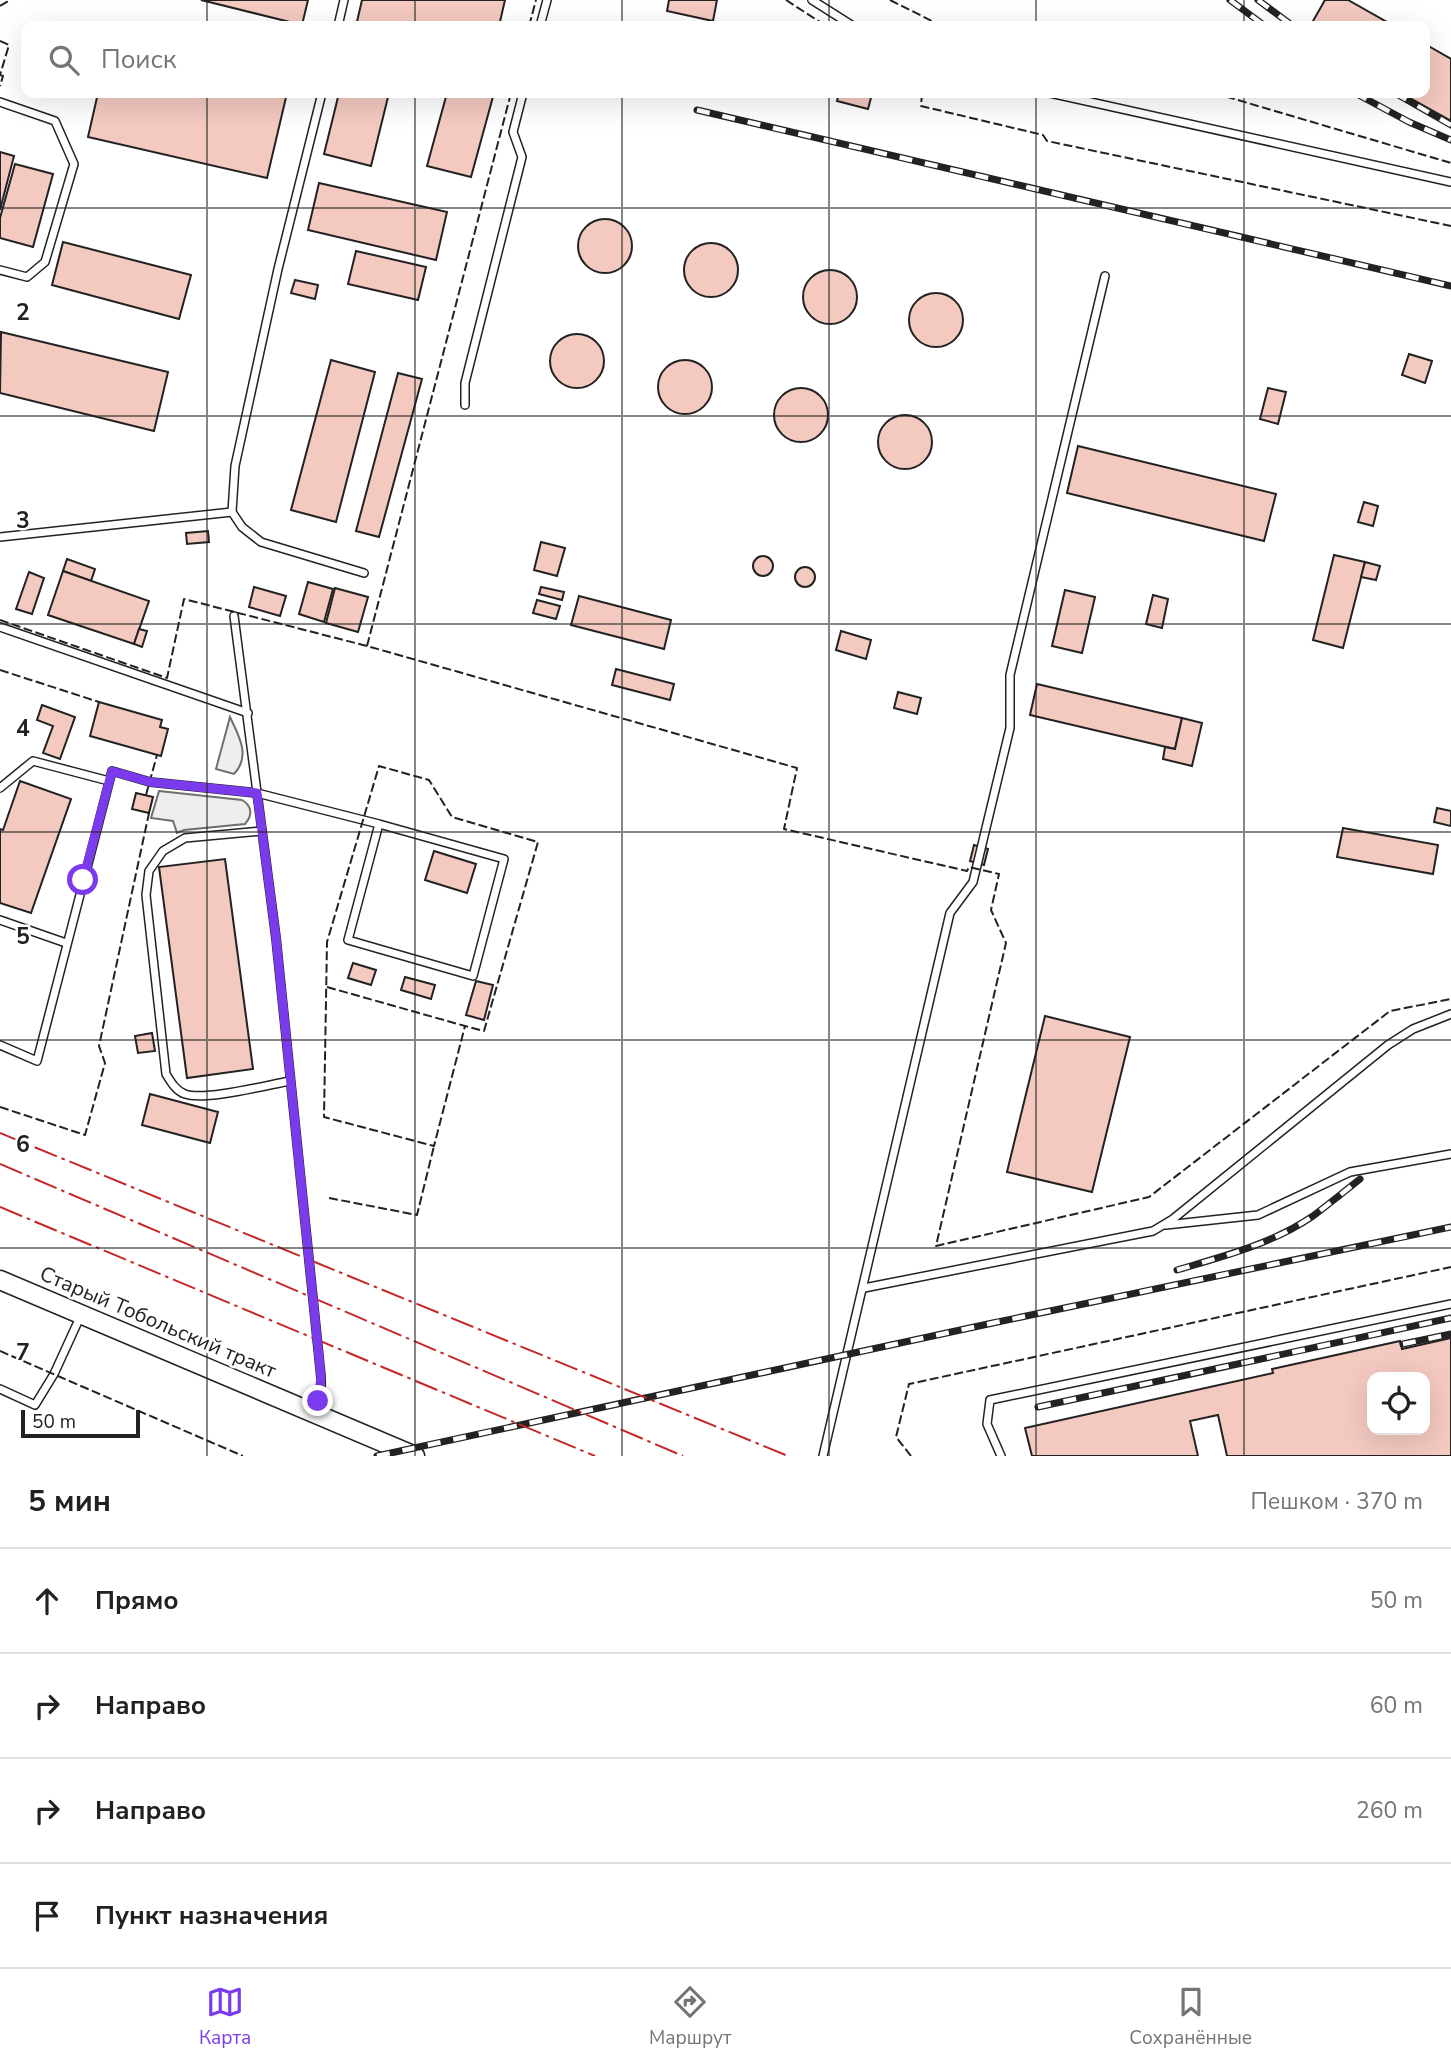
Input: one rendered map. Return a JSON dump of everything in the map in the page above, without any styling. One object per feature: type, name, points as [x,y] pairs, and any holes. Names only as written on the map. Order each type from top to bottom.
[{"type":"street","name":"Старый Тобольский тракт","points":[[0,1280],[415,1456]]},
{"type":"lane","points":[[339,21],[344,0]]},
{"type":"lane","points":[[541,21],[547,0]]},
{"type":"lane","points":[[812,0],[845,21]]},
{"type":"lane","points":[[320,98],[278,269],[235,466],[232,512],[242,527],[261,542],[364,573]]},
{"type":"lane","points":[[466,405],[465,383],[522,157],[513,132],[522,98]]},
{"type":"lane","points":[[1073,98],[1451,182]]},
{"type":"lane","points":[[0,102],[55,121],[74,164],[46,262],[27,277],[0,270]]},
{"type":"lane","points":[[823,1456],[950,913],[973,882],[1010,728],[1010,675],[1105,276]]},
{"type":"lane","points":[[0,537],[232,512]]},
{"type":"lane","points":[[234,616],[276,938],[321,1377],[321,1392],[314,1413]]},
{"type":"lane","points":[[0,627],[248,713]]},
{"type":"lane","points":[[0,788],[33,761],[109,781]]},
{"type":"lane","points":[[0,1045],[37,1061],[112,771],[150,782],[257,793],[379,824],[504,859],[473,976],[348,940],[379,824]]},
{"type":"lane","points":[[262,831],[185,838],[163,851],[149,872],[146,895],[166,1074],[172,1086],[185,1094],[205,1095],[290,1081]]},
{"type":"lane","points":[[0,920],[66,943]]},
{"type":"lane","points":[[1164,1225],[1388,1045],[1413,1029],[1451,1014]]},
{"type":"lane","points":[[864,1288],[1140,1234],[1164,1225],[1258,1215],[1350,1172],[1451,1154]]},
{"type":"lane","points":[[1001,1456],[987,1424],[990,1399],[1451,1304]]},
{"type":"lane","points":[[0,1389],[35,1405],[54,1374],[81,1314]]},
{"type":"shaded area","points":[[230,717],[243,753],[234,774],[216,769]]},
{"type":"shaded area","points":[[159,791],[242,800],[249,808],[248,821],[245,824],[177,833],[173,821],[151,818]]},
{"type":"building","points":[[201,0],[308,0],[303,21],[286,21]]},
{"type":"building","points":[[362,0],[505,0],[500,21],[357,21]]},
{"type":"building","points":[[669,0],[717,0],[713,21],[667,11]]},
{"type":"building","points":[[1325,0],[1348,0],[1385,21],[1313,21]]},
{"type":"building","points":[[1430,47],[1451,59],[1451,121],[1410,98],[1430,98]]},
{"type":"building","points":[[97,98],[286,98],[267,178],[88,137]]},
{"type":"building","points":[[338,98],[388,98],[371,166],[324,154]]},
{"type":"building","points":[[446,98],[493,98],[471,177],[427,166]]},
{"type":"building","points":[[838,98],[871,98],[868,109],[837,101]]},
{"type":"building","points":[[0,152],[14,156],[0,210]]},
{"type":"building","points":[[15,164],[53,174],[33,247],[0,238],[0,218]]},
{"type":"building","points":[[319,183],[447,212],[436,260],[308,230]]},
{"type":"building","points":[[605,219],[624,227],[632,246],[624,265],[605,273],[586,265],[578,246],[586,227]]},
{"type":"building","points":[[63,242],[191,275],[179,319],[52,285]]},
{"type":"building","points":[[711,243],[730,251],[738,270],[730,289],[711,297],[692,289],[684,270],[692,251]]},
{"type":"building","points":[[356,251],[426,267],[418,300],[348,284]]},
{"type":"building","points":[[830,270],[849,278],[857,297],[849,316],[830,324],[811,316],[803,297],[811,278]]},
{"type":"building","points":[[295,280],[318,285],[315,299],[291,293]]},
{"type":"building","points":[[936,293],[955,301],[963,320],[955,339],[936,347],[917,339],[909,320],[917,301]]},
{"type":"building","points":[[1,332],[168,372],[154,431],[0,393]]},
{"type":"building","points":[[577,334],[596,342],[604,361],[596,380],[577,388],[558,380],[550,361],[558,342]]},
{"type":"building","points":[[1409,354],[1432,361],[1425,383],[1402,375]]},
{"type":"building","points":[[331,360],[375,372],[336,522],[291,510]]},
{"type":"building","points":[[685,360],[704,368],[712,387],[704,406],[685,414],[666,406],[658,387],[666,368]]},
{"type":"building","points":[[398,373],[422,379],[379,537],[356,531]]},
{"type":"building","points":[[801,388],[820,396],[828,415],[820,434],[801,442],[782,434],[774,415],[782,396]]},
{"type":"building","points":[[1268,388],[1286,392],[1278,424],[1260,419]]},
{"type":"building","points":[[905,415],[924,423],[932,442],[924,461],[905,469],[886,461],[878,442],[886,423]]},
{"type":"building","points":[[1078,446],[1276,494],[1264,541],[1067,493]]},
{"type":"building","points":[[1364,502],[1378,506],[1373,526],[1358,522]]},
{"type":"building","points":[[208,531],[209,542],[187,544],[186,533]]},
{"type":"building","points":[[541,542],[565,548],[557,576],[534,570]]},
{"type":"building","points":[[1334,555],[1365,562],[1343,648],[1313,640]]},
{"type":"building","points":[[763,556],[770,559],[773,566],[770,573],[763,576],[756,573],[753,566],[756,559]]},
{"type":"building","points":[[67,559],[95,569],[91,581],[63,571]]},
{"type":"building","points":[[1365,562],[1380,566],[1376,580],[1361,577]]},
{"type":"building","points":[[805,567],[812,570],[815,577],[812,584],[805,587],[798,584],[795,577],[798,570]]},
{"type":"building","points":[[63,571],[149,601],[134,644],[48,615]]},
{"type":"building","points":[[29,572],[44,578],[32,614],[16,609]]},
{"type":"building","points":[[308,582],[333,589],[324,622],[299,614]]},
{"type":"building","points":[[254,587],[286,596],[280,616],[249,607]]},
{"type":"building","points":[[541,587],[564,592],[562,600],[539,594]]},
{"type":"building","points":[[335,588],[368,597],[358,632],[326,623]]},
{"type":"building","points":[[1065,590],[1095,597],[1082,653],[1052,646]]},
{"type":"building","points":[[1153,595],[1168,599],[1162,628],[1146,624]]},
{"type":"building","points":[[579,596],[671,620],[664,649],[571,625]]},
{"type":"building","points":[[537,600],[560,606],[556,619],[533,613]]},
{"type":"building","points":[[139,629],[147,631],[142,647],[134,644]]},
{"type":"building","points":[[841,631],[871,640],[866,659],[836,650]]},
{"type":"building","points":[[616,669],[674,684],[670,700],[612,685]]},
{"type":"building","points":[[1037,684],[1182,718],[1175,749],[1030,715]]},
{"type":"building","points":[[898,692],[921,698],[917,714],[894,708]]},
{"type":"building","points":[[99,702],[162,720],[160,727],[168,729],[161,756],[90,736]]},
{"type":"building","points":[[42,705],[75,717],[60,759],[43,753],[53,726],[37,720]]},
{"type":"building","points":[[1182,718],[1202,723],[1192,766],[1163,759],[1165,747],[1175,749]]},
{"type":"building","points":[[20,781],[71,799],[31,913],[0,903],[0,829],[3,830]]},
{"type":"building","points":[[136,793],[153,797],[149,813],[132,809]]},
{"type":"building","points":[[1437,808],[1451,811],[1451,826],[1434,822]]},
{"type":"building","points":[[1343,828],[1438,845],[1433,874],[1337,857]]},
{"type":"building","points":[[974,845],[988,849],[984,865],[970,861]]},
{"type":"building","points":[[434,851],[476,864],[467,893],[425,880]]},
{"type":"building","points":[[225,859],[253,1069],[187,1078],[159,867]]},
{"type":"building","points":[[353,963],[376,970],[371,985],[348,978]]},
{"type":"building","points":[[405,977],[435,985],[431,999],[401,990]]},
{"type":"building","points":[[476,981],[493,985],[484,1020],[466,1015]]},
{"type":"building","points":[[1045,1016],[1130,1037],[1092,1192],[1007,1172]]},
{"type":"building","points":[[152,1033],[155,1051],[138,1053],[135,1036]]},
{"type":"building","points":[[150,1094],[218,1112],[210,1143],[142,1125]]},
{"type":"building","points":[[1451,1338],[1451,1456],[1227,1456],[1218,1415],[1190,1421],[1198,1456],[1032,1456],[1025,1428],[1273,1373],[1272,1369],[1400,1341],[1402,1349]]},
{"type":"railway","points":[[1230,0],[1258,21]]},
{"type":"railway","points":[[1258,0],[1286,21]]},
{"type":"railway","points":[[1364,98],[1409,122],[1451,140]]},
{"type":"railway","points":[[1404,98],[1451,125]]},
{"type":"railway","points":[[697,110],[1451,286]]},
{"type":"railway","points":[[1177,1270],[1247,1248],[1281,1234],[1313,1216],[1360,1179]]},
{"type":"railway","points":[[377,1456],[1451,1227]]},
{"type":"railway","points":[[1038,1407],[1451,1318]]},
{"type":"railway","points":[[1403,1344],[1451,1334]]},
{"type":"fence","points":[[0,6],[10,0]]},
{"type":"fence","points":[[530,21],[536,0]]},
{"type":"fence","points":[[786,0],[818,21]]},
{"type":"fence","points":[[890,0],[932,21]]},
{"type":"fence","points":[[0,41],[9,45],[0,75]]},
{"type":"fence","points":[[0,75],[3,76],[0,86]]},
{"type":"fence","points":[[367,646],[510,98]]},
{"type":"fence","points":[[922,98],[921,106],[1043,135],[1047,141],[1451,226]]},
{"type":"fence","points":[[1231,98],[1451,163]]},
{"type":"fence","points":[[0,620],[167,678],[184,599],[367,646],[797,768],[784,829],[967,871],[969,867],[999,874],[991,910],[1006,943],[936,1246],[1149,1197],[1390,1011],[1451,999]]},
{"type":"fence","points":[[0,670],[99,702]]},
{"type":"fence","points":[[146,795],[157,755]]},
{"type":"fence","points":[[327,987],[484,1031],[538,842],[452,817],[429,780],[379,766],[327,942],[324,1117],[434,1146],[465,1026]]},
{"type":"fence","points":[[0,1107],[85,1135],[105,1063],[99,1046],[149,813]]},
{"type":"fence","points":[[329,1198],[417,1215],[434,1146]]},
{"type":"fence","points":[[911,1456],[896,1437],[909,1384],[1451,1267]]},
{"type":"fence","points":[[0,1351],[243,1456]]},
{"type":"power","points":[[0,1133],[788,1456]]},
{"type":"power","points":[[0,1164],[683,1456]]},
{"type":"power","points":[[0,1207],[595,1456]]},
{"type":"route","points":[[83,880],[112,771],[150,782],[257,793],[276,938],[321,1377],[318,1401]]}]
